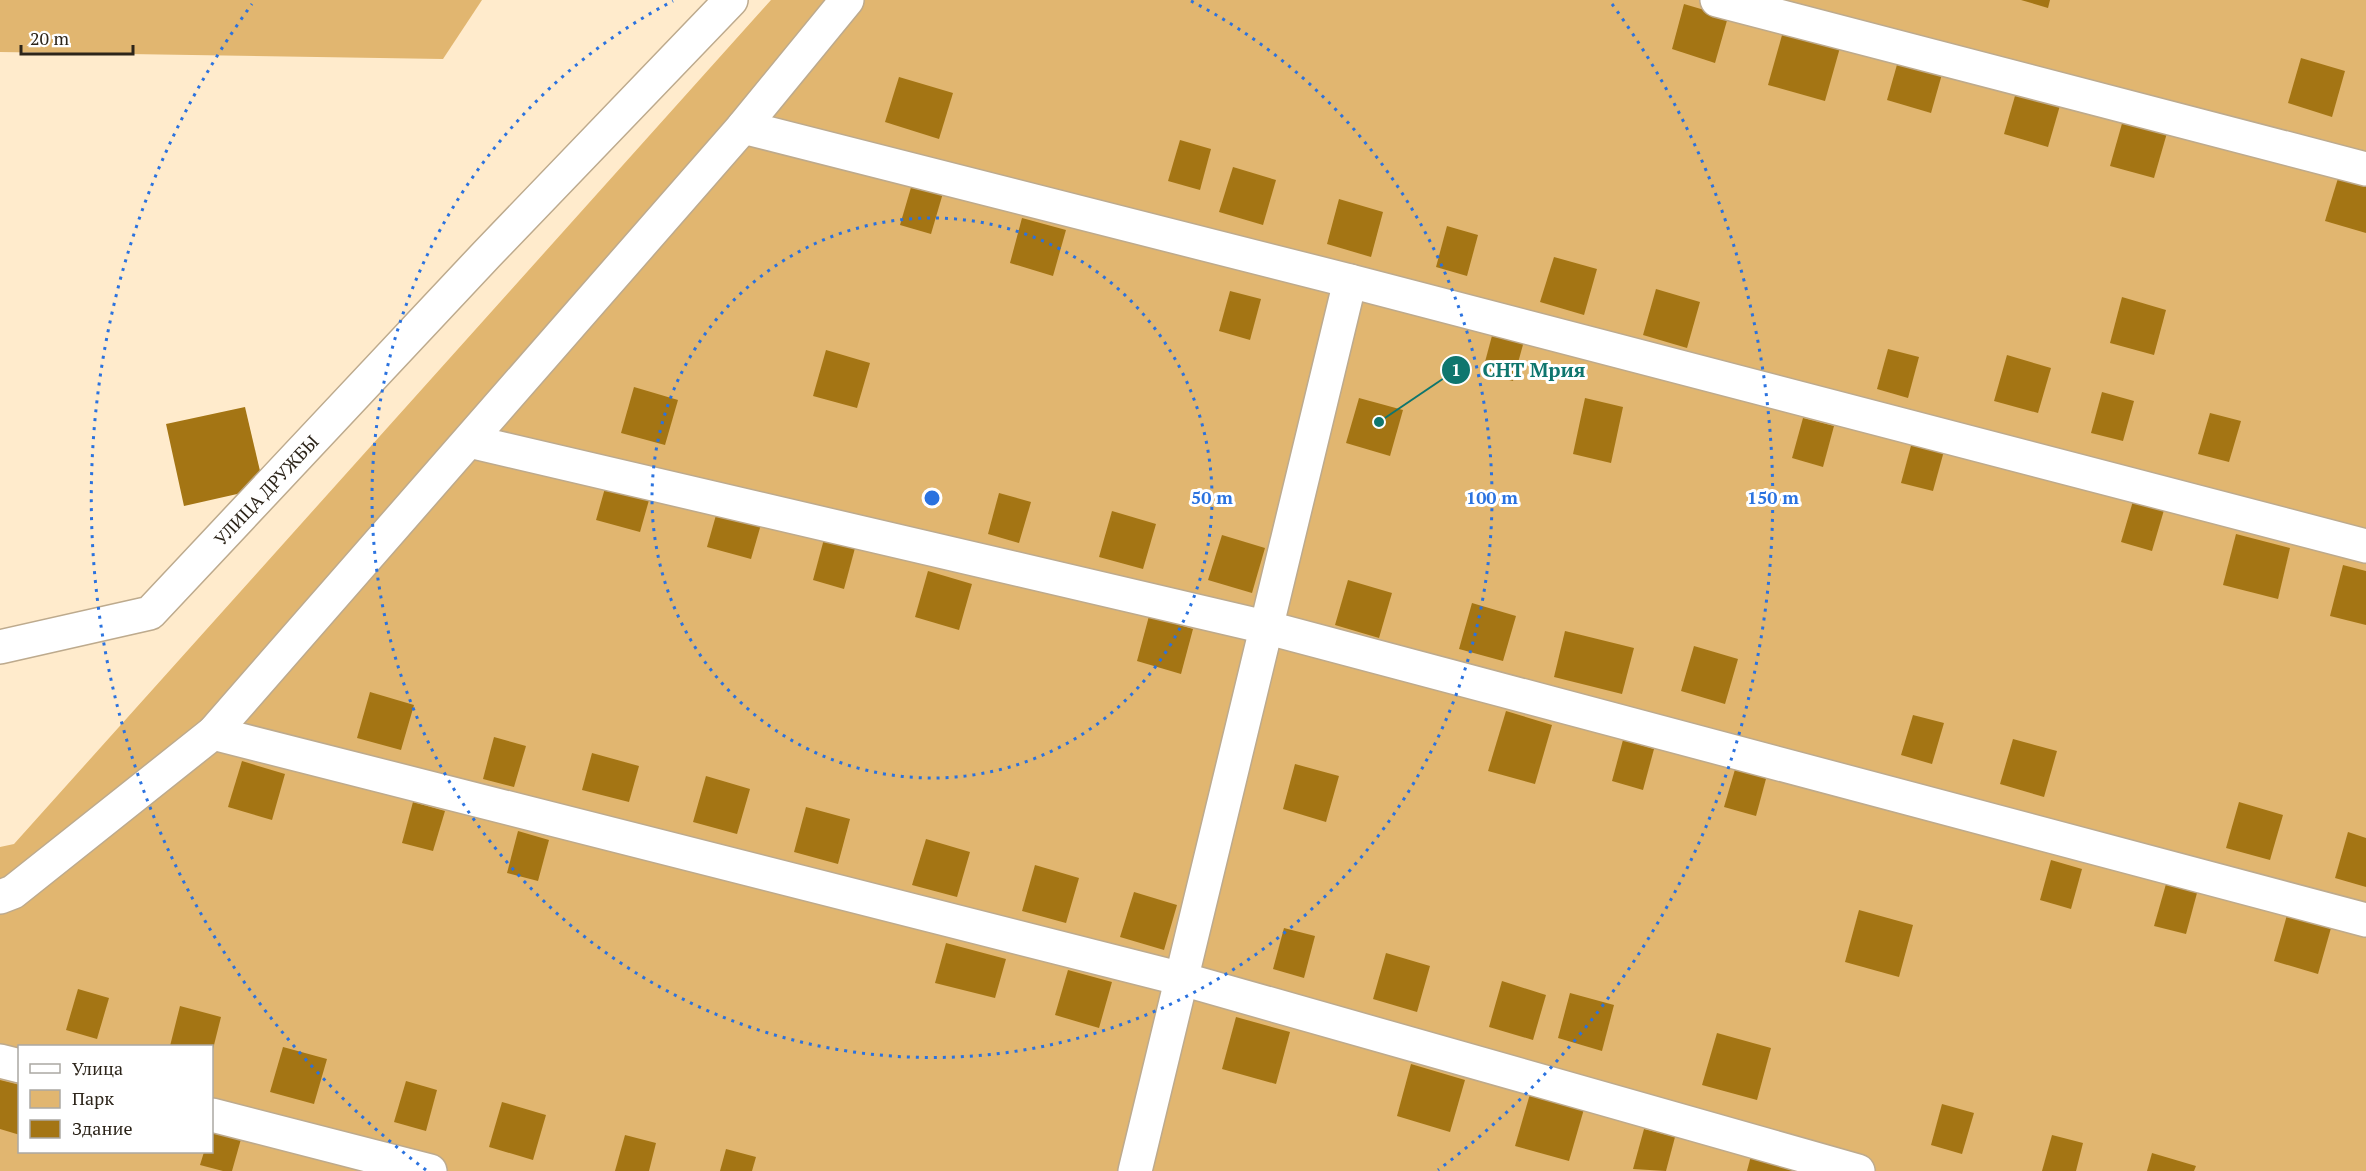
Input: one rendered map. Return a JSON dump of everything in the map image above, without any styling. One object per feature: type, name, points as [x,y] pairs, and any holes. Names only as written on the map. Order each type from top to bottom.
[{"type":"street","name":"УЛИЦА ДРУЖБЫ","points":[[0,647],[150,613],[487,254],[731,0]]},
{"type":"street","points":[[0,897],[14,892],[213,733],[743,128],[847,0]]},
{"type":"street","points":[[1717,0],[2366,169]]},
{"type":"street","points":[[743,128],[1350,281],[2366,546]]},
{"type":"street","points":[[1135,1171],[1350,281]]},
{"type":"street","points":[[469,441],[1265,627],[2366,920]]},
{"type":"street","points":[[213,733],[1182,979],[1858,1171]]},
{"type":"street","points":[[0,1060],[18,1065]]},
{"type":"street","points":[[213,1115],[430,1171]]},
{"type":"green space","points":[[0,0],[482,0],[443,59],[0,52]]},
{"type":"green space","points":[[771,0],[2366,0],[2366,1171],[0,1171],[0,847],[14,844]]},
{"type":"building","points":[[2021,0],[2050,0],[2048,8]]},
{"type":"building","points":[[1684,4],[1728,17],[1715,63],[1672,49]]},
{"type":"building","points":[[1784,28],[1841,44],[1825,101],[1768,85]]},
{"type":"building","points":[[1900,54],[1944,67],[1931,113],[1887,100]]},
{"type":"building","points":[[2301,58],[2345,71],[2332,117],[2288,103]]},
{"type":"building","points":[[899,77],[953,93],[939,139],[885,122]]},
{"type":"building","points":[[2017,89],[2061,102],[2048,147],[2004,134]]},
{"type":"building","points":[[2123,120],[2167,133],[2154,178],[2110,166]]},
{"type":"building","points":[[1180,140],[1211,149],[1200,190],[1168,181]]},
{"type":"building","points":[[1233,167],[1276,180],[1263,225],[1219,212]]},
{"type":"building","points":[[2339,175],[2366,183],[2366,233],[2325,221]]},
{"type":"building","points":[[912,184],[943,193],[931,234],[900,225]]},
{"type":"building","points":[[1339,199],[1383,212],[1371,257],[1327,244]]},
{"type":"building","points":[[1022,218],[1066,230],[1053,276],[1010,263]]},
{"type":"building","points":[[1447,226],[1478,235],[1467,276],[1436,267]]},
{"type":"building","points":[[1554,257],[1597,269],[1584,315],[1540,302]]},
{"type":"building","points":[[1656,289],[1700,302],[1687,348],[1643,335]]},
{"type":"building","points":[[1230,291],[1261,299],[1250,340],[1219,331]]},
{"type":"building","points":[[2122,297],[2166,310],[2154,355],[2110,343]]},
{"type":"building","points":[[1493,332],[1524,341],[1513,381],[1482,373]]},
{"type":"building","points":[[1888,349],[1919,357],[1908,398],[1877,389]]},
{"type":"building","points":[[826,350],[870,363],[857,408],[813,396]]},
{"type":"building","points":[[2007,355],[2051,368],[2038,413],[1994,401]]},
{"type":"building","points":[[634,387],[678,400],[665,445],[621,433]]},
{"type":"building","points":[[2102,392],[2134,401],[2123,441],[2091,433]]},
{"type":"building","points":[[1359,398],[1403,410],[1390,456],[1346,443]]},
{"type":"building","points":[[1585,398],[1623,407],[1611,463],[1573,454]]},
{"type":"building","points":[[245,407],[264,488],[184,506],[166,424]]},
{"type":"building","points":[[2210,413],[2241,421],[2229,462],[2198,454]]},
{"type":"building","points":[[1803,418],[1834,426],[1823,467],[1792,458]]},
{"type":"building","points":[[1912,442],[1944,451],[1933,491],[1901,483]]},
{"type":"building","points":[[609,474],[653,486],[640,532],[596,520]]},
{"type":"building","points":[[999,493],[1031,502],[1019,543],[988,534]]},
{"type":"building","points":[[720,501],[764,514],[751,559],[707,547]]},
{"type":"building","points":[[2133,501],[2164,510],[2152,551],[2121,542]]},
{"type":"building","points":[[1112,511],[1156,524],[1143,569],[1099,557]]},
{"type":"building","points":[[2236,534],[2290,548],[2278,599],[2223,585]]},
{"type":"building","points":[[1222,535],[1265,548],[1252,593],[1208,580]]},
{"type":"building","points":[[824,539],[855,548],[844,589],[813,580]]},
{"type":"building","points":[[2343,565],[2366,571],[2366,625],[2330,616]]},
{"type":"building","points":[[928,571],[972,584],[959,630],[915,617]]},
{"type":"building","points":[[1348,580],[1392,593],[1379,638],[1335,625]]},
{"type":"building","points":[[1472,603],[1516,616],[1503,661],[1459,649]]},
{"type":"building","points":[[1149,616],[1193,629],[1181,674],[1137,661]]},
{"type":"building","points":[[1565,631],[1634,648],[1622,694],[1554,677]]},
{"type":"building","points":[[1694,646],[1738,659],[1725,704],[1681,691]]},
{"type":"building","points":[[370,692],[414,705],[401,750],[357,738]]},
{"type":"building","points":[[1506,711],[1552,725],[1535,784],[1488,771]]},
{"type":"building","points":[[1913,715],[1944,723],[1932,764],[1901,755]]},
{"type":"building","points":[[494,737],[526,746],[514,787],[483,779]]},
{"type":"building","points":[[2013,739],[2057,751],[2044,797],[2000,784]]},
{"type":"building","points":[[1623,740],[1654,749],[1643,790],[1612,781]]},
{"type":"building","points":[[592,753],[639,766],[629,802],[582,790]]},
{"type":"building","points":[[242,761],[285,774],[272,820],[228,807]]},
{"type":"building","points":[[1295,764],[1339,776],[1326,822],[1283,809]]},
{"type":"building","points":[[1736,766],[1767,775],[1756,816],[1724,807]]},
{"type":"building","points":[[706,776],[750,789],[737,834],[693,822]]},
{"type":"building","points":[[413,802],[445,811],[433,851],[402,843]]},
{"type":"building","points":[[2239,802],[2283,815],[2270,860],[2226,848]]},
{"type":"building","points":[[806,807],[850,819],[838,864],[794,852]]},
{"type":"building","points":[[518,831],[549,840],[538,881],[507,873]]},
{"type":"building","points":[[2348,832],[2366,838],[2366,887],[2335,878]]},
{"type":"building","points":[[926,839],[970,852],[957,897],[912,885]]},
{"type":"building","points":[[2051,860],[2082,869],[2071,909],[2040,900]]},
{"type":"building","points":[[1035,865],[1079,878],[1066,923],[1022,911]]},
{"type":"building","points":[[2166,884],[2197,893],[2186,934],[2154,926]]},
{"type":"building","points":[[1134,892],[1177,905],[1164,950],[1120,937]]},
{"type":"building","points":[[1859,910],[1913,925],[1899,977],[1845,962]]},
{"type":"building","points":[[2287,915],[2331,928],[2318,974],[2274,961]]},
{"type":"building","points":[[1284,928],[1315,936],[1304,978],[1273,969]]},
{"type":"building","points":[[946,943],[1006,959],[995,998],[935,983]]},
{"type":"building","points":[[1386,953],[1430,966],[1417,1012],[1373,999]]},
{"type":"building","points":[[1068,970],[1112,982],[1099,1028],[1055,1015]]},
{"type":"building","points":[[1502,981],[1546,995],[1533,1040],[1489,1027]]},
{"type":"building","points":[[78,989],[109,998],[97,1039],[66,1030]]},
{"type":"building","points":[[1570,993],[1614,1005],[1602,1051],[1558,1038]]},
{"type":"building","points":[[180,1006],[221,1017],[213,1049],[213,1045],[170,1045]]},
{"type":"building","points":[[1236,1017],[1290,1032],[1276,1084],[1222,1069]]},
{"type":"building","points":[[1717,1033],[1771,1048],[1757,1100],[1702,1085]]},
{"type":"building","points":[[283,1047],[327,1059],[314,1104],[270,1092]]},
{"type":"building","points":[[1411,1064],[1465,1080],[1450,1132],[1397,1116]]},
{"type":"building","points":[[0,1080],[18,1084],[18,1134],[0,1129]]},
{"type":"building","points":[[406,1081],[437,1090],[426,1131],[394,1122]]},
{"type":"building","points":[[1530,1094],[1584,1109],[1569,1161],[1515,1146]]},
{"type":"building","points":[[502,1102],[546,1115],[533,1160],[489,1147]]},
{"type":"building","points":[[1942,1104],[1974,1113],[1962,1154],[1931,1145]]},
{"type":"building","points":[[213,1124],[243,1132],[232,1171],[200,1165],[204,1153],[213,1153]]},
{"type":"building","points":[[1644,1129],[1675,1137],[1666,1171],[1633,1169]]},
{"type":"building","points":[[625,1135],[656,1143],[649,1171],[615,1171]]},
{"type":"building","points":[[2052,1135],[2083,1143],[2076,1171],[2042,1171]]},
{"type":"building","points":[[726,1149],[756,1157],[752,1171],[720,1171]]},
{"type":"building","points":[[1752,1152],[1818,1171],[1747,1171]]},
{"type":"building","points":[[2152,1153],[2196,1166],[2194,1171],[2147,1171]]},
{"type":"place","name":"СНТ Мрия","points":[[1379,422]]}]
